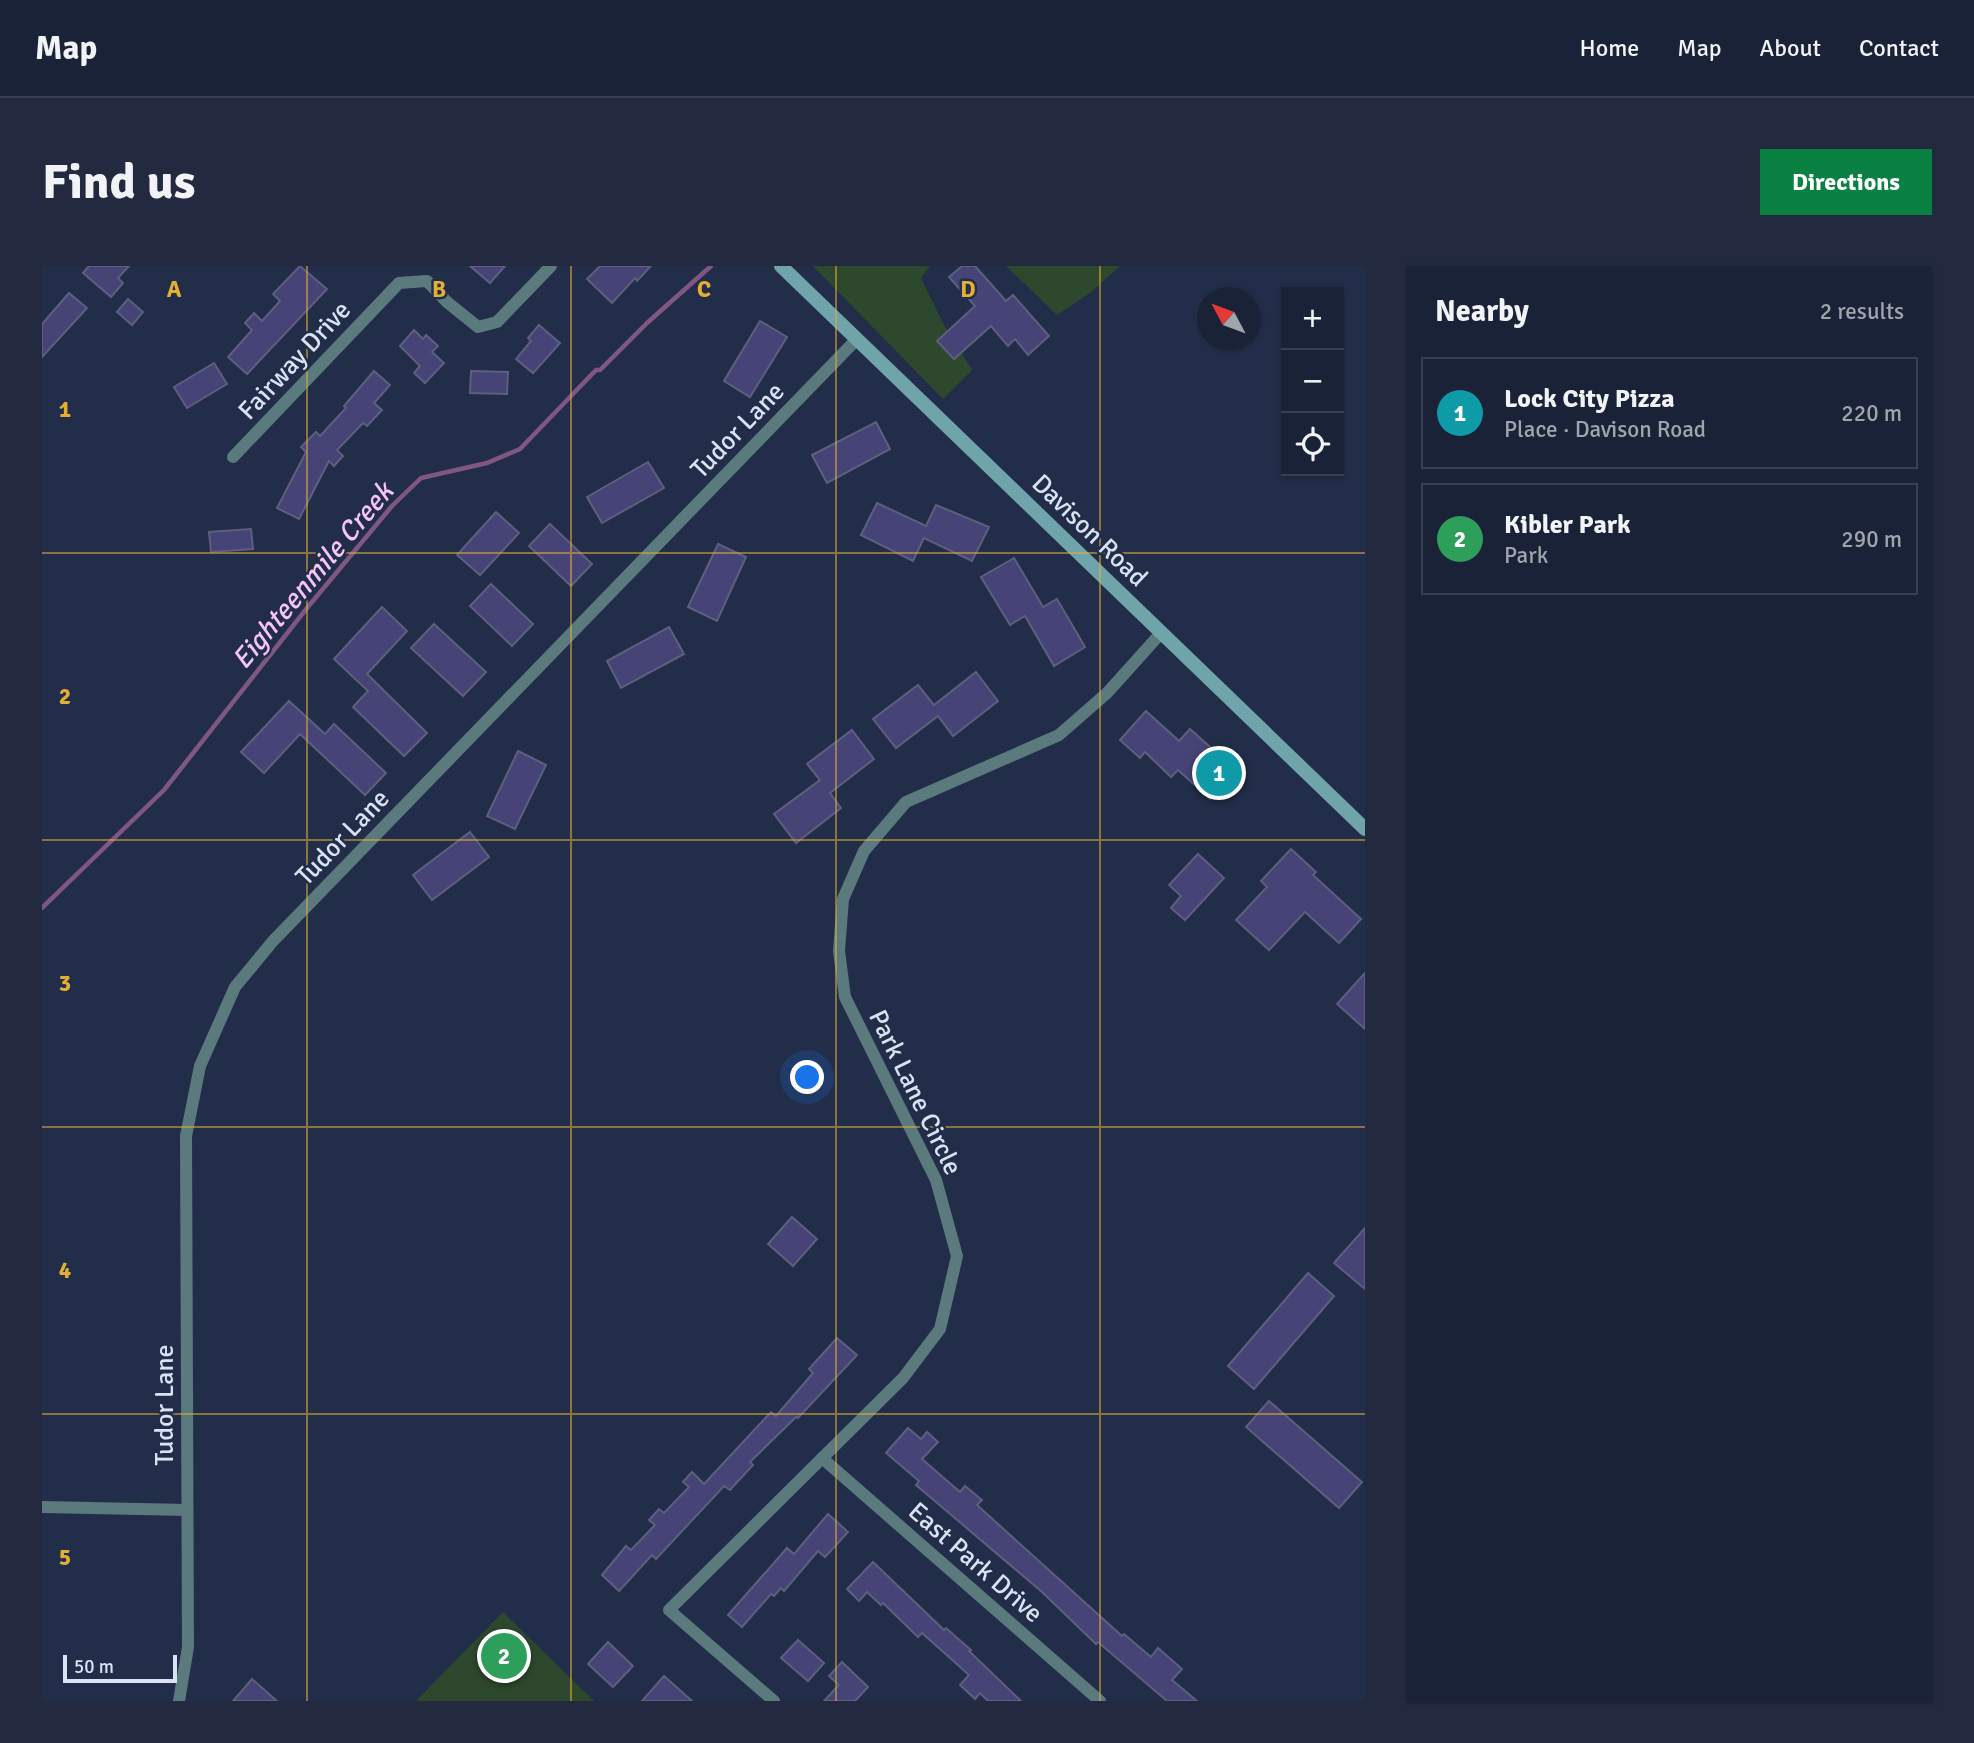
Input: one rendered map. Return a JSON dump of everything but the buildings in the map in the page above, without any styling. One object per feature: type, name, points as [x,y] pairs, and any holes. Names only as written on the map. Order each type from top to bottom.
[{"type":"street","name":"Fairway Drive","points":[[233,457],[399,283],[427,281],[447,302],[478,327],[497,322],[551,266]]},
{"type":"street","name":"Davison Road","points":[[781,266],[1365,829]]},
{"type":"street","name":"Tudor Lane","points":[[179,1701],[188,1647],[186,1136],[200,1066],[235,987],[273,941],[856,340]]},
{"type":"street","name":"Park Lane Circle","points":[[774,1701],[670,1610],[903,1378],[940,1329],[957,1256],[936,1180],[845,997],[839,951],[843,899],[864,851],[906,802],[1059,735],[1107,693],[1161,633]]},
{"type":"street","name":"East Park Drive","points":[[822,1458],[1100,1701]]},
{"type":"street","points":[[42,1507],[187,1510]]},
{"type":"green space","points":[[813,266],[930,266],[921,278],[943,323],[972,370],[943,399]]},
{"type":"green space","points":[[1006,266],[1120,266],[1090,293],[1057,315]]},
{"type":"green space","points":[[503,1612],[594,1701],[416,1701]]},
{"type":"waterway","name":"Eighteenmile Creek","points":[[42,908],[164,790],[307,608],[392,506],[421,478],[487,463],[520,449],[596,370],[600,370],[647,323],[711,266]]},
{"type":"place","name":"Lock City Pizza","points":[[1219,773]]},
{"type":"place","name":"Kibler Park","points":[[504,1656]]}]
